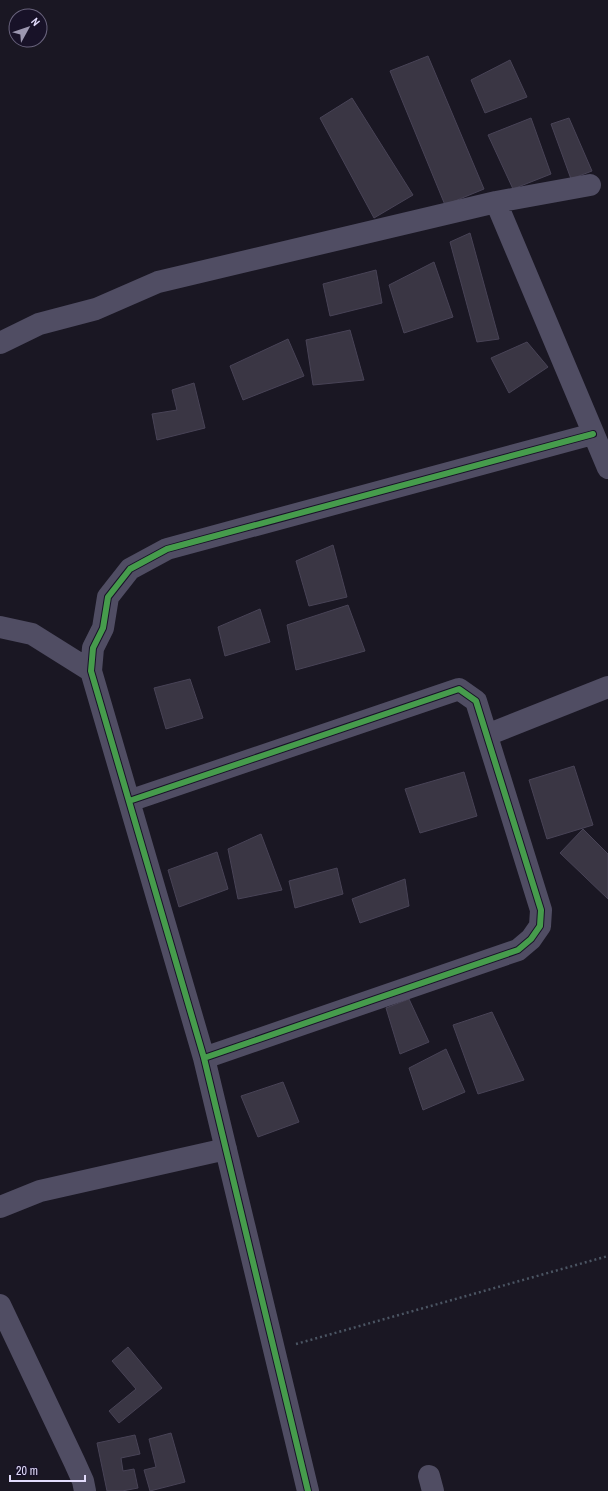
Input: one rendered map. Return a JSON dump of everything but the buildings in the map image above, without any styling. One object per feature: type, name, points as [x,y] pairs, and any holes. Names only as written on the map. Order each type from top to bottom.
[{"type":"street","points":[[0,343],[39,324],[96,309],[158,282],[496,202],[590,185]]},
{"type":"street","points":[[496,202],[608,468]]},
{"type":"street","points":[[308,1491],[204,1058],[91,670],[93,648],[103,628],[108,597],[130,568],[167,549],[593,434]]},
{"type":"street","points":[[0,627],[32,634],[91,670]]},
{"type":"street","points":[[487,735],[608,687]]},
{"type":"street","points":[[129,800],[459,689],[476,701],[541,910],[540,926],[531,939],[518,950],[204,1058]]},
{"type":"street","points":[[0,1207],[40,1191],[226,1149]]},
{"type":"street","points":[[0,1305],[74,1461],[83,1481],[85,1491]]},
{"type":"path","points":[[274,1350],[608,1256]]},
{"type":"cycle path","points":[[308,1491],[204,1058],[91,671],[93,648],[103,628],[108,597],[130,569],[167,549],[593,434]]},
{"type":"cycle path","points":[[129,801],[459,689],[476,701],[541,910],[540,926],[531,939],[518,950],[204,1058]]}]
